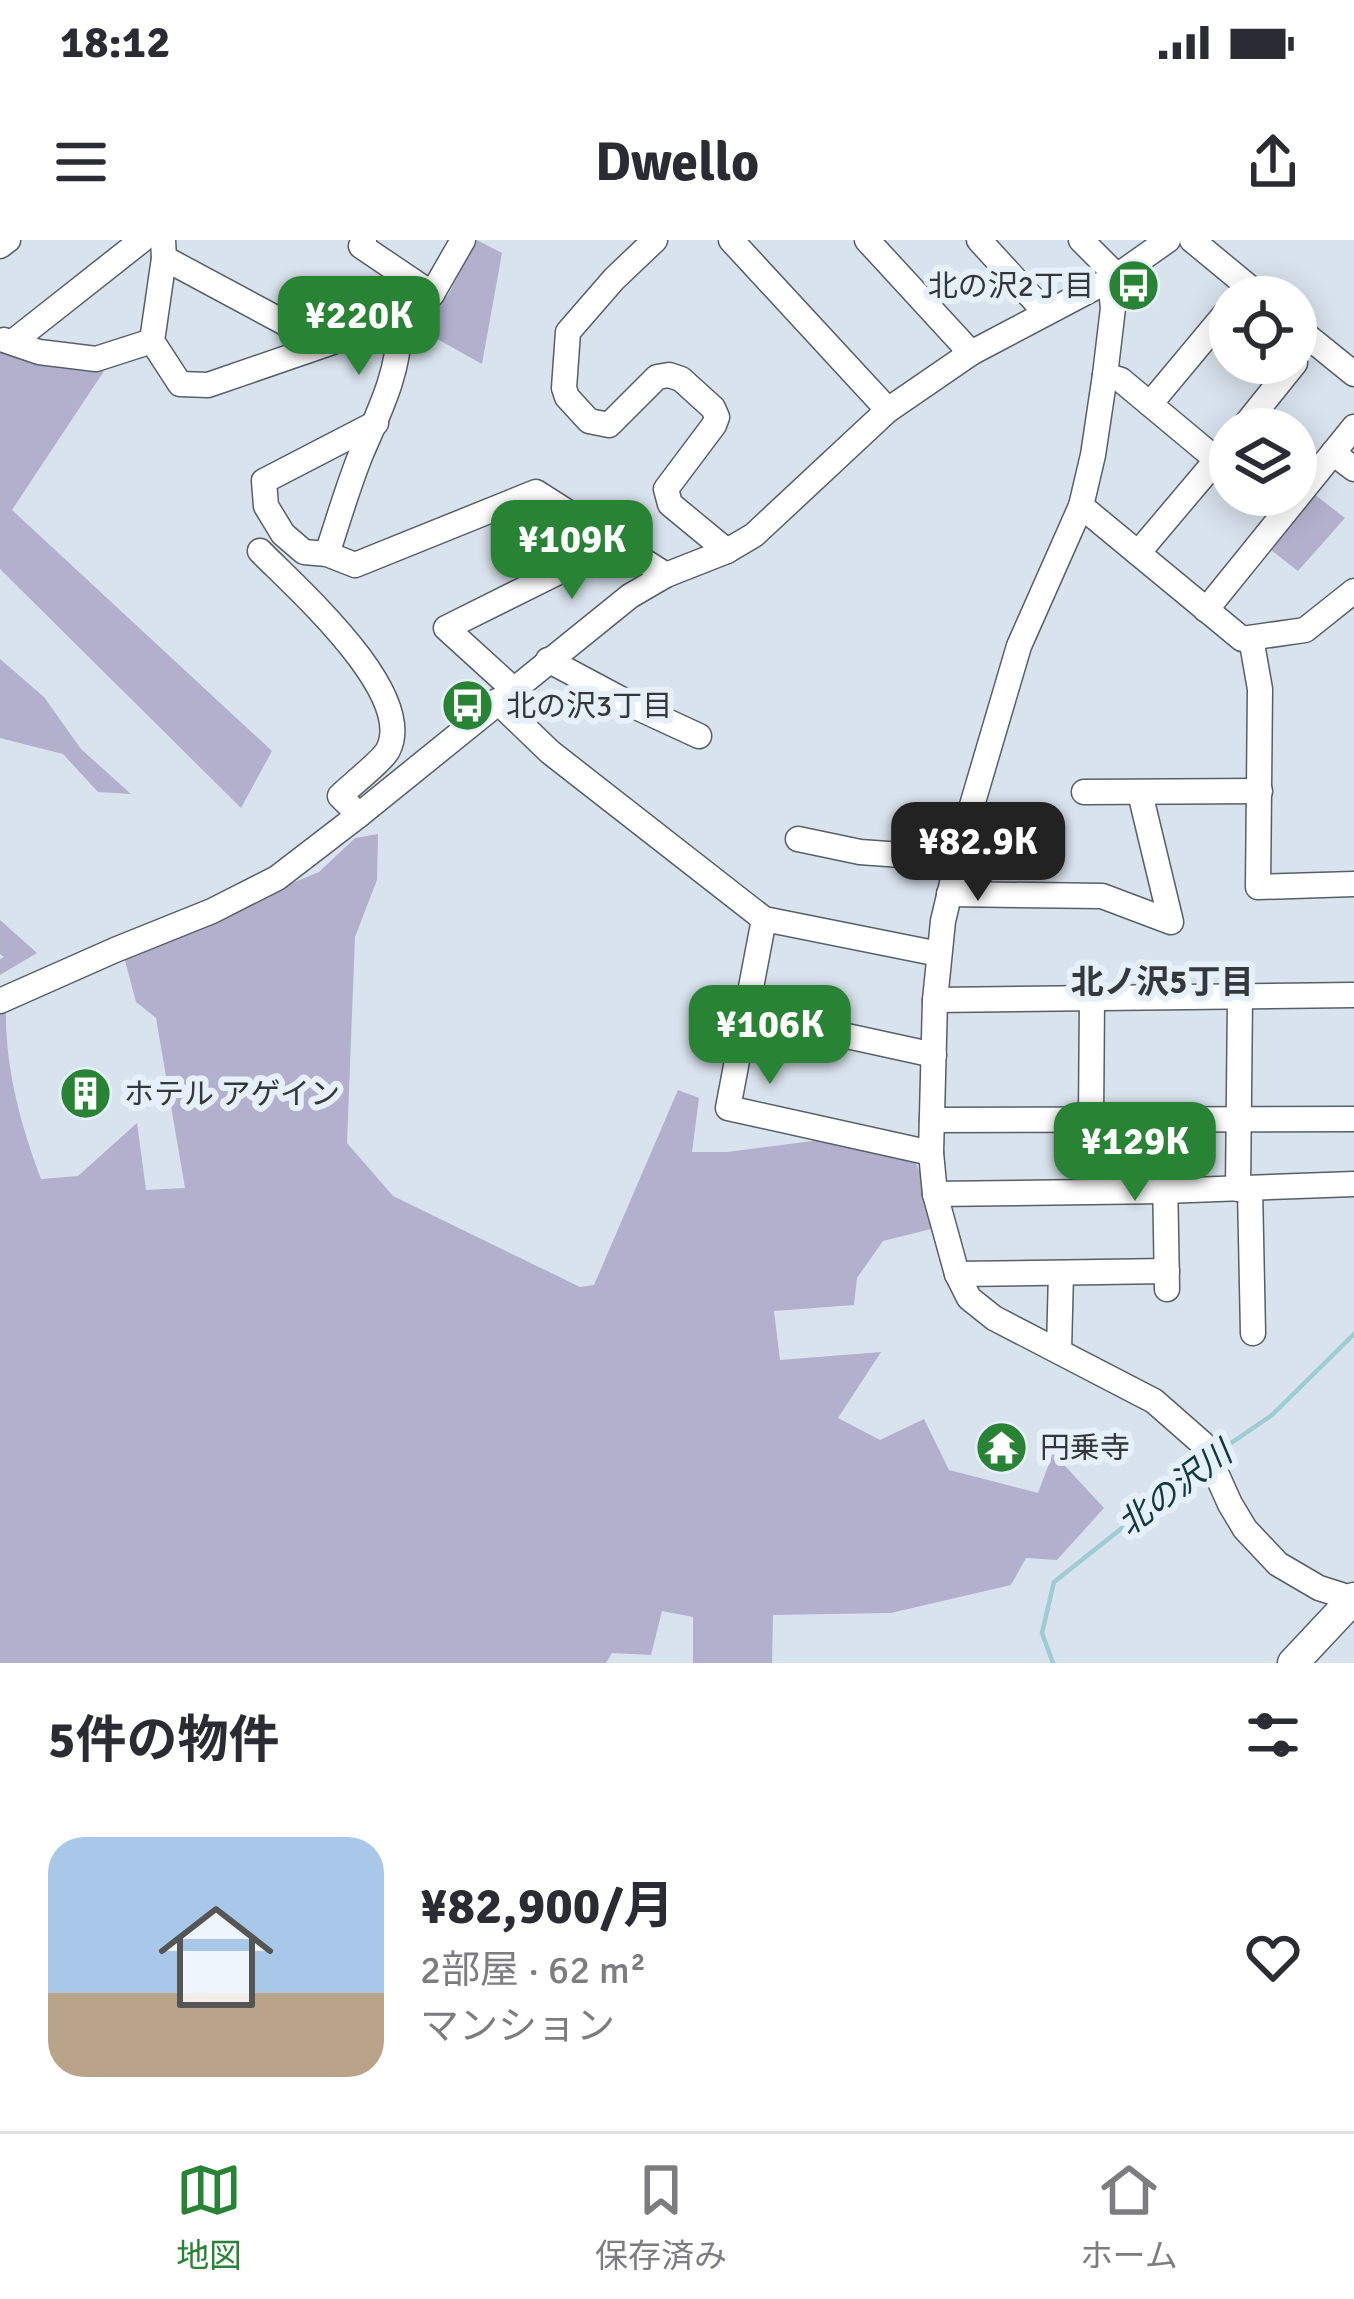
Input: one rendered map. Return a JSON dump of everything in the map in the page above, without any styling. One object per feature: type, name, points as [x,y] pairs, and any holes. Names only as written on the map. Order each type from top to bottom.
[{"type":"main road","points":[[1293,1663],[1349,1604]]},
{"type":"street","points":[[0,246],[8,240]]},
{"type":"street","points":[[7,340],[142,240]]},
{"type":"street","points":[[364,240],[361,246],[432,294]]},
{"type":"street","points":[[311,349],[285,323],[164,249],[152,341],[179,385],[208,385],[359,333],[399,327],[432,294],[463,240]]},
{"type":"street","points":[[655,240],[568,332],[564,388],[589,421],[601,424],[609,424],[657,377],[669,375],[681,379],[713,408],[714,425],[666,489],[670,504],[727,551]]},
{"type":"street","points":[[731,240],[888,410]]},
{"type":"street","points":[[979,240],[1045,312]]},
{"type":"street","points":[[1081,240],[1113,278],[1094,455],[1081,506],[1018,646],[957,859],[935,1000],[931,1153],[935,1194],[957,1274],[969,1298],[994,1318],[1154,1401],[1203,1444],[1245,1529],[1278,1564],[1349,1604]]},
{"type":"street","points":[[0,1001],[212,911],[277,878],[630,596],[754,535],[888,410],[971,353],[1113,278],[1168,240]]},
{"type":"street","points":[[1192,240],[1231,276]]},
{"type":"street","points":[[882,245],[971,353]]},
{"type":"street","points":[[327,554],[400,349],[399,327]]},
{"type":"street","points":[[1150,404],[1209,333]]},
{"type":"street","points":[[7,340],[38,352],[97,359],[152,341]]},
{"type":"street","points":[[1317,356],[1354,374]]},
{"type":"street","points":[[1105,375],[1121,380],[1209,443]]},
{"type":"street","points":[[376,424],[264,481],[266,506],[283,534],[304,552],[327,554],[356,565],[536,492],[666,575]]},
{"type":"street","points":[[1206,610],[1354,427]]},
{"type":"street","points":[[1333,452],[1354,469]]},
{"type":"street","points":[[1138,553],[1209,469]]},
{"type":"street","points":[[1081,506],[1242,639],[1305,630],[1354,590]]},
{"type":"street","points":[[617,543],[446,628],[550,752],[764,919],[939,954]]},
{"type":"street","points":[[260,551],[357,650],[383,693],[391,723],[388,749],[340,796],[359,815]]},
{"type":"street","points":[[1251,638],[1260,689],[1258,886],[1354,884]]},
{"type":"street","points":[[548,660],[699,736]]},
{"type":"street","points":[[1084,792],[1260,791]]},
{"type":"street","points":[[950,895],[1102,896],[1171,922],[1140,794]]},
{"type":"street","points":[[798,839],[860,852],[957,859]]},
{"type":"street","points":[[764,919],[728,1108],[931,1153]]},
{"type":"street","points":[[935,1000],[1354,995]]},
{"type":"street","points":[[1091,1119],[1092,998]]},
{"type":"street","points":[[1240,998],[1239,1118],[1253,1333]]},
{"type":"street","points":[[746,1014],[934,1054]]},
{"type":"street","points":[[957,1274],[1061,1273],[1167,1280],[1164,1119]]},
{"type":"street","points":[[932,1120],[1354,1119]]},
{"type":"street","points":[[935,1194],[1354,1184]]},
{"type":"street","points":[[1059,1350],[1061,1273]]},
{"type":"shaded area","points":[[477,240],[502,253],[482,364],[421,330],[423,314],[448,295]]},
{"type":"shaded area","points":[[0,340],[104,371],[12,510],[272,751],[241,808],[0,569]]},
{"type":"shaded area","points":[[1317,496],[1345,518],[1298,571],[1271,550],[1297,516],[1317,516]]},
{"type":"shaded area","points":[[0,659],[44,697],[81,749],[131,794],[98,792],[63,754],[0,738]]},
{"type":"shaded area","points":[[378,834],[377,880],[355,937],[347,1143],[393,1196],[580,1287],[594,1285],[678,1090],[699,1098],[692,1152],[820,1140],[910,1152],[922,1176],[935,1228],[883,1241],[857,1278],[854,1305],[774,1311],[780,1360],[881,1352],[838,1418],[880,1440],[924,1419],[949,1470],[1038,1493],[1053,1453],[1104,1508],[1057,1560],[1026,1558],[1011,1585],[891,1613],[773,1615],[772,1663],[693,1663],[693,1617],[662,1611],[651,1655],[612,1653],[606,1663],[0,1663],[0,1013],[6,1010],[16,1096],[41,1179],[78,1176],[137,1123],[146,1190],[185,1188],[156,1018],[136,1002],[123,953],[319,872],[355,838]]},
{"type":"shaded area","points":[[0,920],[37,953],[0,975],[4,957],[0,954]]},
{"type":"waterway","name":"北の沢川","points":[[1218,1452],[1272,1415],[1354,1334]]},
{"type":"waterway","name":"北の沢川","points":[[1053,1663],[1042,1633],[1054,1582],[1204,1463]]},
{"type":"place","name":"北の沢2丁目","points":[[1133,286]]},
{"type":"place","name":"北の沢3丁目","points":[[467,706]]},
{"type":"place","name":"ホテル アゲイン","points":[[85,1094]]},
{"type":"place","name":"円乗寺","points":[[1001,1448]]},
{"type":"district","name":"北ノ沢5丁目","points":[[1162,982]]}]
